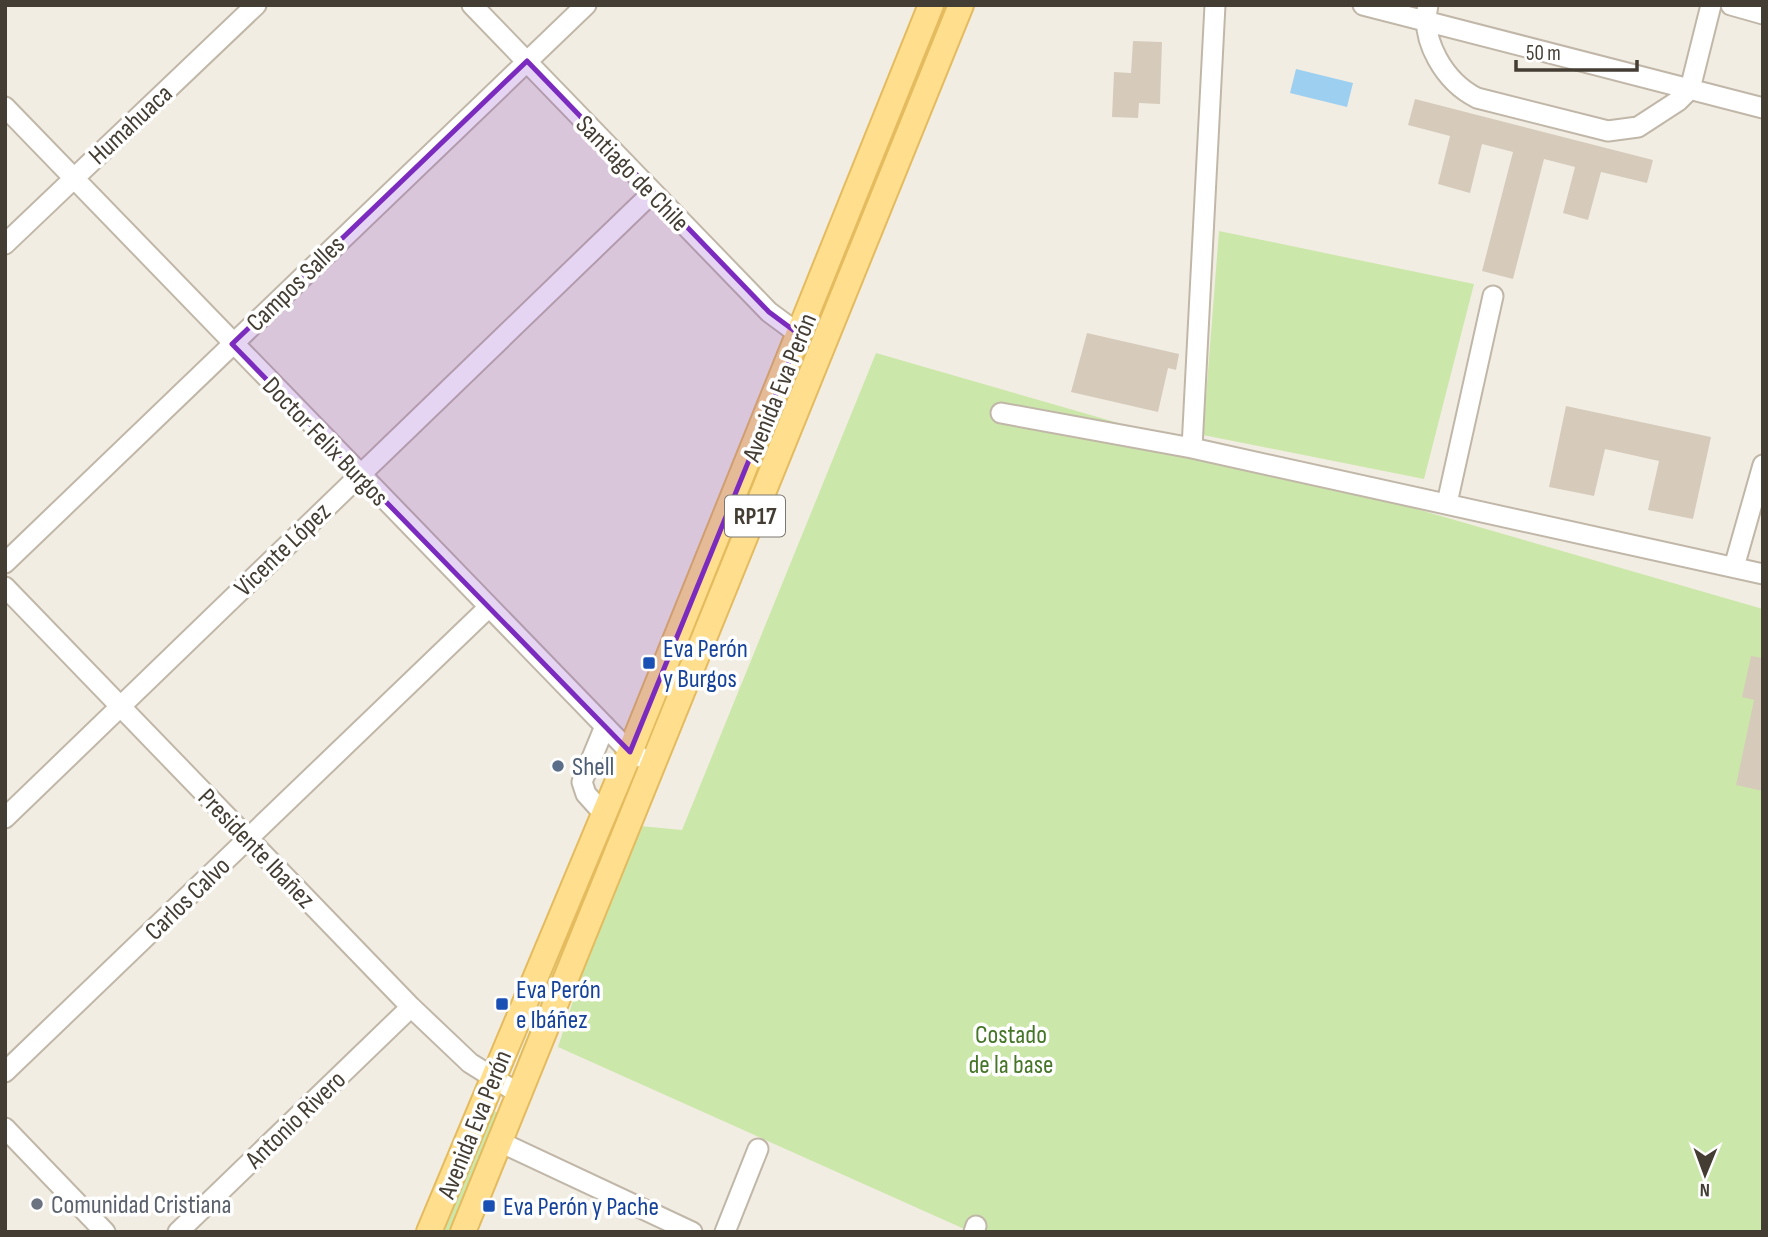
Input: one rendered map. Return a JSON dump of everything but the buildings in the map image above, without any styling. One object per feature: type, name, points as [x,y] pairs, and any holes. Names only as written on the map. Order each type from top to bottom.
[{"type":"main road","name":"Avenida Eva Perón","points":[[429,1232],[630,752],[800,335],[930,5]]},
{"type":"main road","name":"Avenida Eva Perón","points":[[463,1232],[521,1095],[961,5]]},
{"type":"street","name":"Humahuaca","points":[[5,244],[256,5]]},
{"type":"street","name":"Santiago de Chile","points":[[472,5],[651,194],[769,313],[800,335]]},
{"type":"street","name":"Campos Salles","points":[[5,563],[586,5]]},
{"type":"street","points":[[1192,448],[1215,5]]},
{"type":"street","points":[[1363,5],[1426,13],[1763,108]]},
{"type":"street","points":[[1426,13],[1426,37],[1461,90],[1477,98],[1608,131],[1638,127],[1678,101],[1690,89],[1711,5]]},
{"type":"street","points":[[1731,5],[1763,14]]},
{"type":"street","name":"Doctor Felix Burgos","points":[[5,107],[630,752],[655,763]]},
{"type":"street","name":"Vicente López","points":[[5,818],[358,474],[651,194]]},
{"type":"street","points":[[1447,503],[1493,296]]},
{"type":"street","points":[[1001,413],[1192,448],[1763,574]]},
{"type":"street","points":[[1734,567],[1763,465]]},
{"type":"street","name":"Presidente Ibañez","points":[[5,587],[411,1007],[470,1062],[521,1095]]},
{"type":"street","name":"Carlos Calvo","points":[[5,1072],[489,607]]},
{"type":"street","points":[[604,814],[586,794],[582,782],[605,726]]},
{"type":"street","name":"Antonio Rivero","points":[[178,1232],[411,1007]]},
{"type":"street","points":[[5,1128],[105,1232]]},
{"type":"street","points":[[500,1142],[692,1232]]},
{"type":"street","points":[[724,1232],[758,1149]]},
{"type":"highlighted area","points":[[527,61],[769,312],[800,335],[630,752],[232,344]]},
{"type":"green space","points":[[945,5],[950,5],[658,727],[653,727]]},
{"type":"green space","points":[[1219,231],[1474,284],[1424,479],[1203,435]]},
{"type":"green space","name":"Costado de la base","points":[[876,353],[1763,609],[1763,1232],[971,1232],[558,1047],[630,825],[682,830]]},
{"type":"green space","points":[[628,785],[632,787],[522,1061],[518,1059]]},
{"type":"green space","points":[[494,1111],[501,1114],[450,1232],[443,1232]]},
{"type":"water","points":[[1296,69],[1353,83],[1347,107],[1290,93]]},
{"type":"place","name":"Eva Perón y Burgos","points":[[649,663]]},
{"type":"place","name":"Shell","points":[[558,766]]},
{"type":"place","name":"Eva Perón e Ibáñez","points":[[502,1004]]},
{"type":"place","name":"Comunidad Cristiana","points":[[37,1204]]},
{"type":"place","name":"Eva Perón y Pache","points":[[489,1206]]}]
